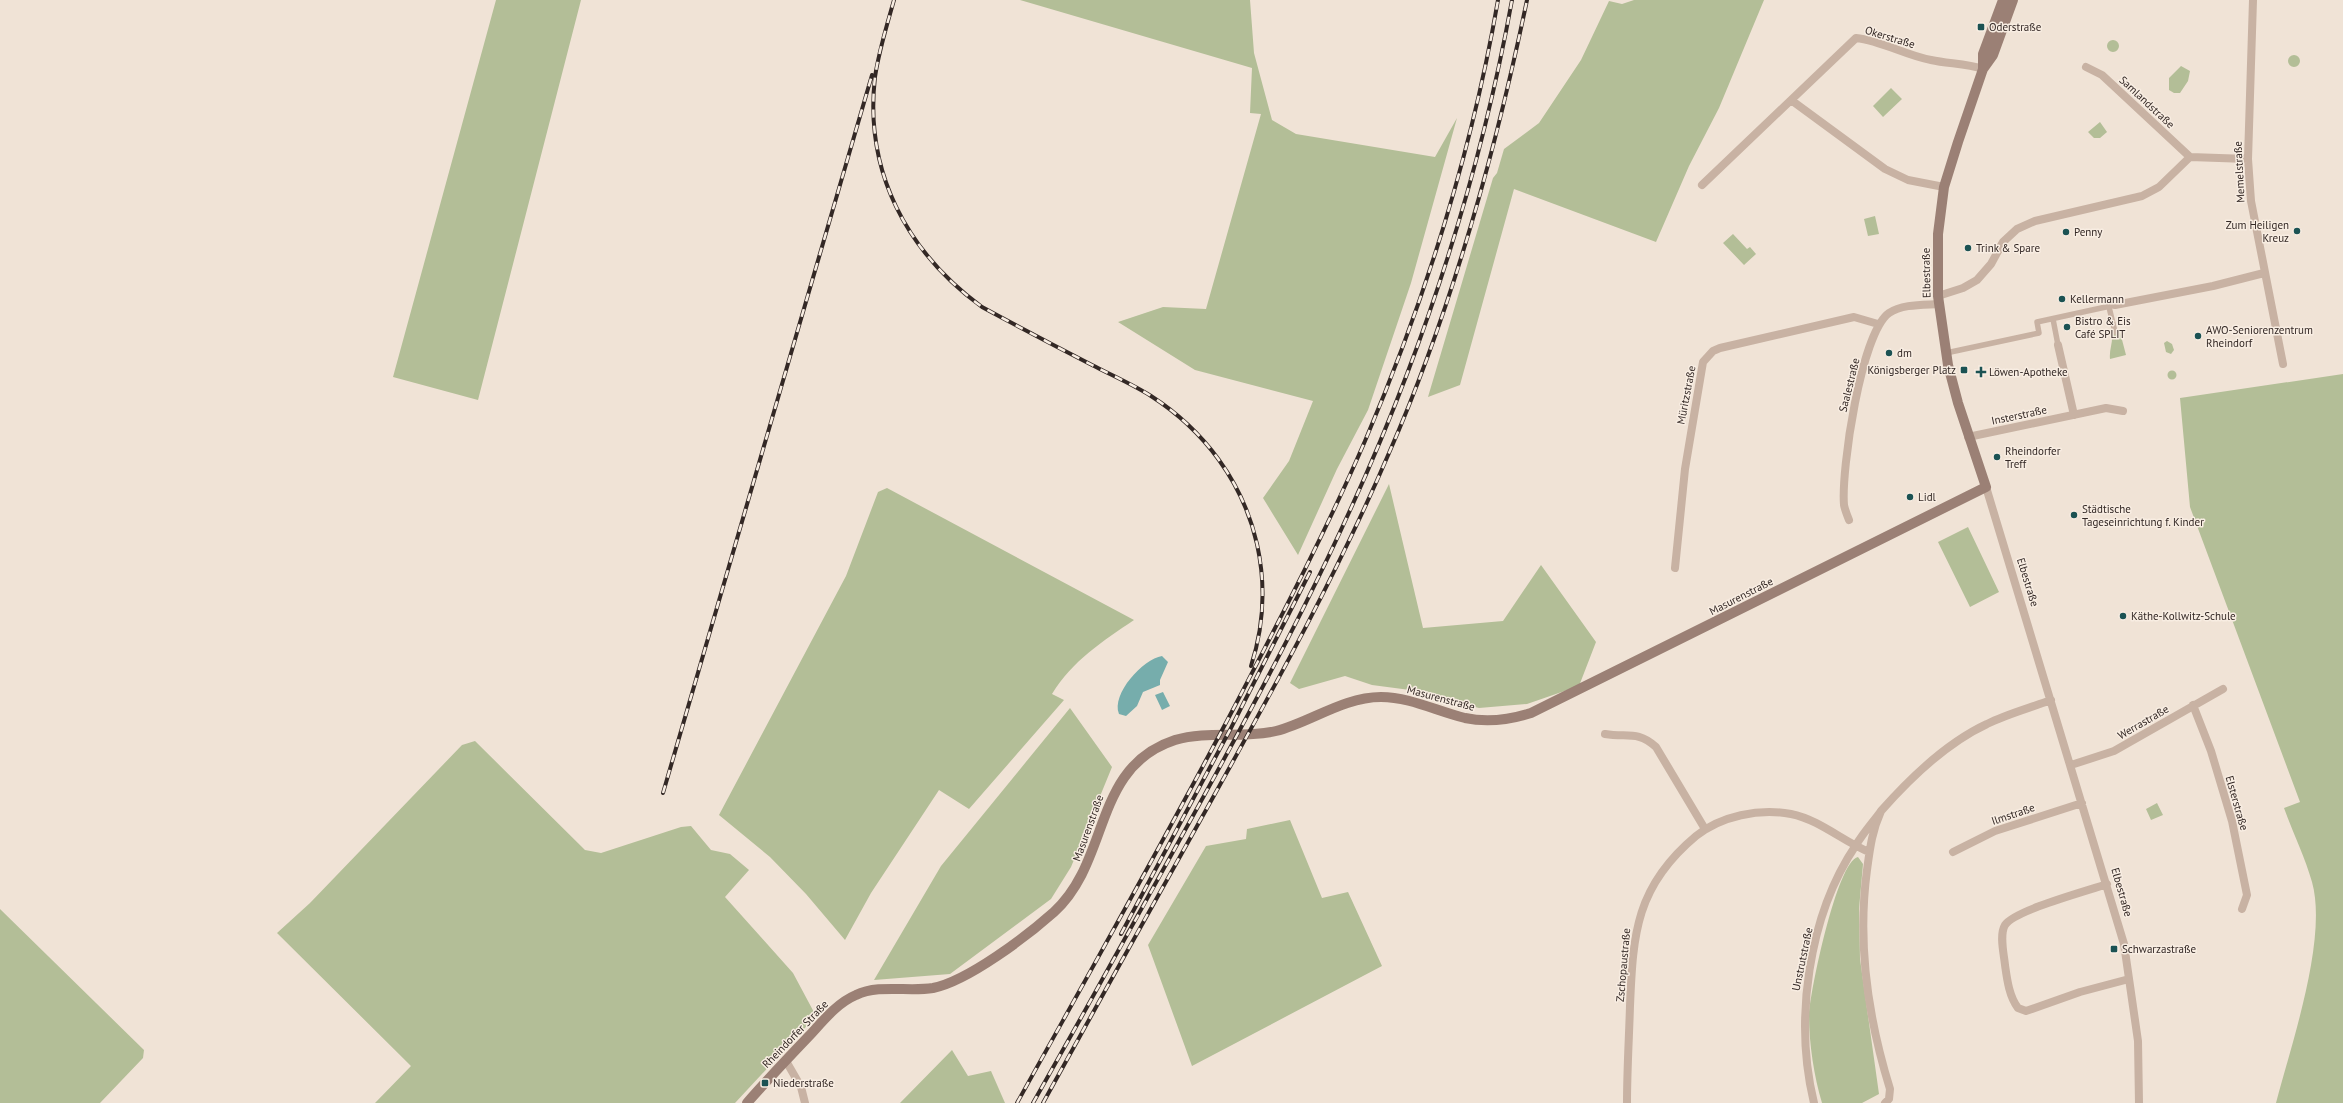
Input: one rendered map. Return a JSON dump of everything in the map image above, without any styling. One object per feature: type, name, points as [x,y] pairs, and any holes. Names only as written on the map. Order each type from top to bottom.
[{"type":"main road","name":"Elbestraße","points":[[1983,69],[1983,54],[2003,0]]},
{"type":"main road","name":"Elbestraße","points":[[1986,487],[1968,437],[1949,373],[1938,300],[1938,234],[1944,187],[1983,69],[1993,55],[2013,0]]},
{"type":"main road","name":"Masurenstraße","points":[[940,986],[952,983],[973,972],[1037,925],[1065,901],[1090,861],[1108,804],[1116,787],[1141,759],[1162,746],[1196,735],[1257,734],[1277,731],[1346,703],[1365,698],[1403,699],[1453,715],[1481,720],[1513,718],[1531,713],[1986,487]]},
{"type":"main road","name":"Rheindorfer Straße","points":[[747,1103],[834,1010],[857,994],[873,991],[940,986]]},
{"type":"street","name":"Memelstraße","points":[[2252,0],[2248,159],[2253,216],[2283,364]]},
{"type":"street","name":"Okerstraße","points":[[1702,185],[1856,38],[1877,42],[1931,60],[1969,64],[1983,69]]},
{"type":"street","name":"Samlandstraße","points":[[2086,67],[2102,75],[2190,158]]},
{"type":"street","points":[[1791,100],[1885,169],[1908,180],[1944,187]]},
{"type":"street","points":[[1878,324],[1889,313],[1903,307],[1938,300],[1977,280],[1991,264],[2004,242],[2017,229],[2035,221],[2142,196],[2159,187],[2190,158],[2248,159]]},
{"type":"street","points":[[1946,353],[2040,333],[2037,322],[2213,286],[2264,273]]},
{"type":"street","points":[[2112,306],[2114,332]]},
{"type":"street","name":"Müritzstraße","points":[[1675,568],[1689,440],[1703,362],[1707,356],[1720,348],[1854,317],[1878,324]]},
{"type":"street","points":[[2052,319],[2074,415]]},
{"type":"street","name":"Saalestraße","points":[[1849,520],[1844,506],[1845,461],[1861,376],[1878,324]]},
{"type":"street","name":"Insterstraße","points":[[1968,437],[2106,408],[2123,411]]},
{"type":"street","name":"Elbestraße","points":[[1986,487],[2124,944],[2138,1041],[2139,1103]]},
{"type":"street","name":"Werrastraße","points":[[2071,765],[2114,751],[2223,689]]},
{"type":"street","name":"Unstrutstraße","points":[[1814,1103],[1809,1081],[1804,1019],[1810,962],[1829,898],[1855,846],[1881,811],[1910,781],[1953,744],[1987,724],[2051,700]]},
{"type":"street","name":"Elsterstraße","points":[[2193,705],[2211,750],[2232,821],[2247,895],[2242,909]]},
{"type":"street","points":[[1605,734],[1617,736],[1630,734],[1648,739],[1656,747],[1705,829]]},
{"type":"street","name":"Ilmstraße","points":[[1953,852],[1995,831],[2082,803]]},
{"type":"street","name":"Zschopaustraße","points":[[1628,1103],[1632,974],[1636,928],[1652,887],[1667,865],[1705,829],[1726,819],[1763,811],[1781,812],[1816,823],[1855,846],[1869,852]]},
{"type":"street","name":"Unstrutstraße","points":[[1881,811],[1873,828],[1869,852],[1864,911],[1864,958],[1872,1021],[1890,1089],[1889,1099],[1886,1103]]},
{"type":"street","points":[[2107,884],[2029,911],[2009,921],[2004,926],[2003,948],[2011,992],[2018,1008],[2026,1010],[2080,992],[2129,979]]},
{"type":"street","points":[[786,1061],[801,1087],[805,1103]]},
{"type":"green space","points":[[496,0],[581,0],[478,400],[393,377]]},
{"type":"green space","points":[[1020,0],[1250,0],[1254,53],[1272,120],[1296,134],[1435,157],[1457,118],[1411,283],[1368,410],[1337,469],[1298,555],[1263,498],[1289,461],[1313,401],[1195,370],[1118,322],[1163,307],[1206,309],[1261,114],[1250,113],[1252,68]]},
{"type":"green space","points":[[1634,0],[1764,0],[1719,108],[1689,166],[1656,242],[1514,189],[1460,385],[1428,397],[1493,178],[1497,173],[1504,149],[1539,123],[1581,60],[1609,1],[1622,4]]},
{"type":"green space","points":[[2111,40],[2115,40],[2119,46],[2115,52],[2111,52],[2107,48],[2107,44]]},
{"type":"green space","points":[[2294,55],[2298,57],[2300,61],[2298,65],[2294,67],[2290,65],[2288,61],[2290,57]]},
{"type":"green space","points":[[2181,66],[2190,71],[2188,81],[2180,93],[2174,93],[2169,90],[2169,78]]},
{"type":"green space","points":[[1891,88],[1902,99],[1883,117],[1873,106]]},
{"type":"green space","points":[[2100,122],[2107,132],[2100,138],[2094,138],[2088,132]]},
{"type":"green space","points":[[1875,216],[1879,234],[1868,236],[1864,219]]},
{"type":"green space","points":[[1733,234],[1747,249],[1750,247],[1756,254],[1744,265],[1723,243]]},
{"type":"green space","points":[[2120,332],[2126,355],[2110,359],[2112,334]]},
{"type":"green space","points":[[2167,341],[2172,344],[2174,350],[2171,354],[2166,352],[2164,343]]},
{"type":"green space","points":[[2172,370],[2177,375],[2172,380],[2167,375]]},
{"type":"green space","points":[[2343,374],[2343,1103],[2276,1103],[2306,992],[2312,962],[2316,905],[2312,882],[2284,808],[2300,802],[2190,507],[2180,398]]},
{"type":"green space","points":[[1389,484],[1423,628],[1503,621],[1541,565],[1596,642],[1579,686],[1527,704],[1479,708],[1410,690],[1372,685],[1345,676],[1299,689],[1290,683]]},
{"type":"green space","points":[[887,488],[1134,620],[1089,652],[1069,671],[1052,694],[1064,700],[969,809],[939,790],[871,893],[845,940],[806,894],[770,857],[719,815],[846,576],[878,492]]},
{"type":"green space","points":[[1968,527],[1999,592],[1970,607],[1938,542]]},
{"type":"green space","points":[[1070,708],[1112,767],[1071,867],[1051,899],[950,974],[874,980],[941,866]]},
{"type":"green space","points":[[475,741],[585,850],[601,853],[681,827],[691,826],[711,850],[730,854],[749,870],[725,897],[793,973],[816,1016],[735,1103],[375,1103],[411,1066],[277,933],[310,903],[462,745]]},
{"type":"green space","points":[[2157,803],[2163,815],[2151,820],[2146,809]]},
{"type":"green space","points":[[1290,820],[1322,898],[1348,892],[1382,966],[1192,1066],[1148,945],[1206,846],[1246,839],[1247,829]]},
{"type":"green space","points":[[1858,857],[1863,864],[1859,909],[1860,959],[1879,1094],[1862,1103],[1822,1103],[1814,1071],[1809,1015],[1819,956],[1834,903],[1842,880],[1850,864]]},
{"type":"green space","points":[[0,909],[144,1050],[143,1058],[100,1103],[0,1103]]},
{"type":"green space","points":[[952,1050],[968,1076],[991,1071],[1005,1103],[900,1103]]},
{"type":"water","points":[[1162,656],[1168,662],[1160,680],[1160,685],[1143,692],[1137,706],[1126,716],[1119,714],[1118,706],[1120,697],[1130,679],[1146,664]]},
{"type":"water","points":[[1163,692],[1170,706],[1162,710],[1155,695]]},
{"type":"railway","points":[[894,0],[883,38],[875,77],[873,112],[877,145],[884,177],[896,207],[912,235],[932,261],[955,285],[982,307],[1151,396],[1188,425],[1204,441],[1219,460],[1231,479],[1251,521],[1260,559],[1262,575],[1261,621],[1259,636],[1251,666]]},
{"type":"railway","points":[[1017,1103],[1239,698],[1320,539],[1365,441],[1407,334],[1427,279],[1444,224],[1475,113],[1498,0]]},
{"type":"railway","points":[[1033,1103],[1128,934],[1275,664],[1332,550],[1384,433],[1440,282],[1468,189],[1481,142],[1503,48],[1512,0]]},
{"type":"railway","points":[[1043,1103],[1302,634],[1369,499],[1412,399],[1452,287],[1470,230],[1501,116],[1527,0]]},
{"type":"railway","points":[[663,793],[872,75]]},
{"type":"railway","points":[[1121,934],[1231,728],[1310,572]]},
{"type":"place","name":"Oderstraße","points":[[1981,27]]},
{"type":"place","name":"Zum Heiligen Kreuz","points":[[2297,231]]},
{"type":"place","name":"Penny","points":[[2066,232]]},
{"type":"place","name":"Trink & Spare","points":[[1968,248]]},
{"type":"place","name":"Kellermann","points":[[2062,299]]},
{"type":"place","name":"Bistro & Eis Café SPLIT","points":[[2067,327]]},
{"type":"place","name":"AWO-Seniorenzentrum Rheindorf","points":[[2198,336]]},
{"type":"place","name":"dm","points":[[1889,353]]},
{"type":"place","name":"Königsberger Platz","points":[[1964,370]]},
{"type":"place","name":"Löwen-Apotheke","points":[[1981,372]]},
{"type":"place","name":"Rheindorfer Treff","points":[[1997,457]]},
{"type":"place","name":"Lidl","points":[[1910,497]]},
{"type":"place","name":"Städtische Tageseinrichtung f. Kinder","points":[[2074,515]]},
{"type":"place","name":"Käthe-Kollwitz-Schule","points":[[2123,616]]},
{"type":"place","name":"Schwarzastraße","points":[[2114,949]]},
{"type":"place","name":"Niederstraße","points":[[765,1083]]}]
